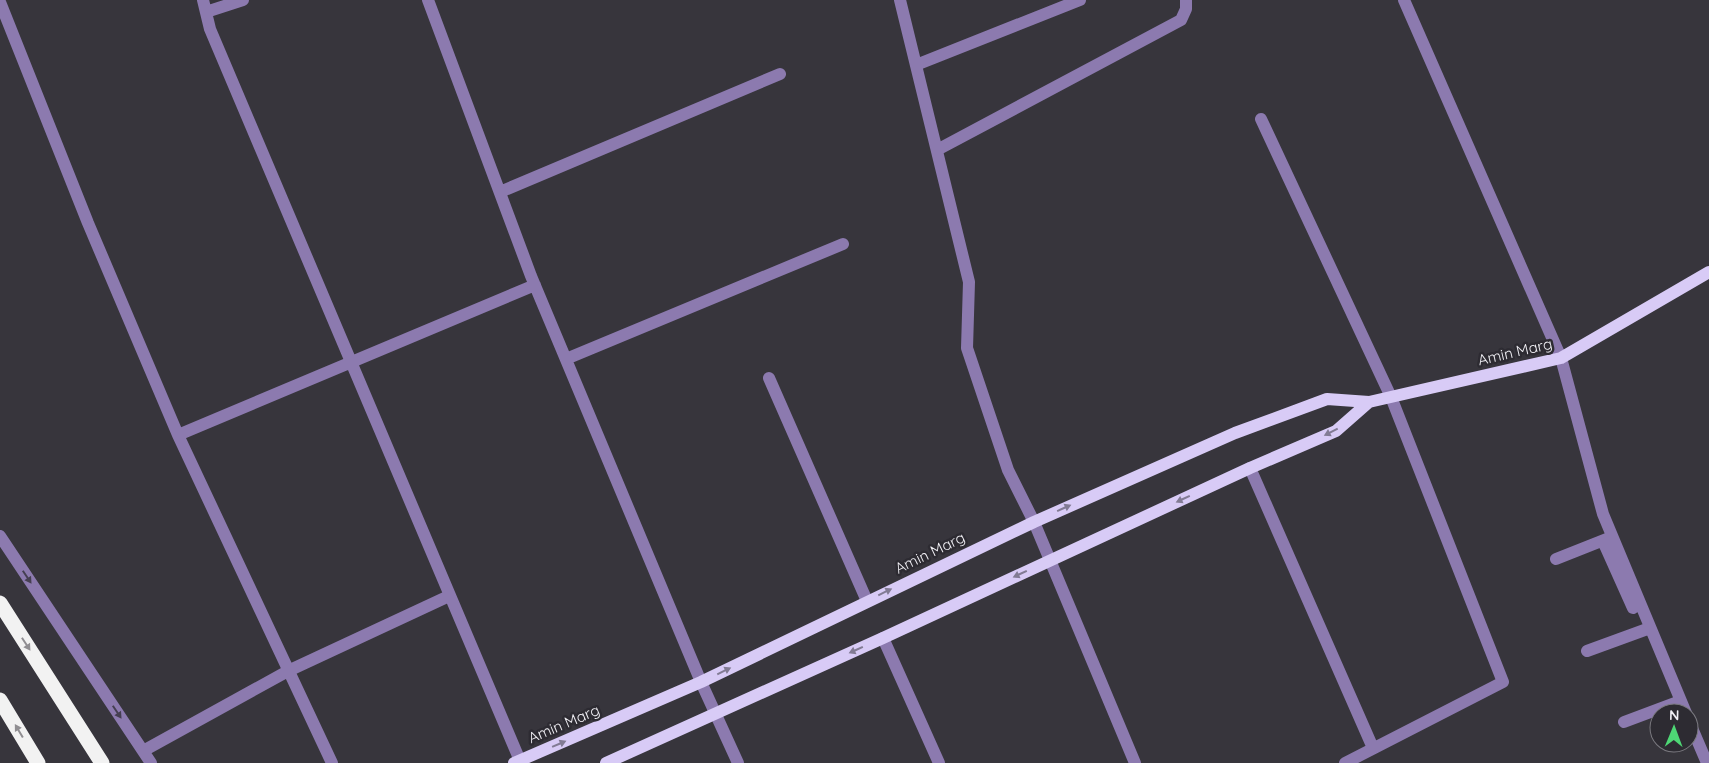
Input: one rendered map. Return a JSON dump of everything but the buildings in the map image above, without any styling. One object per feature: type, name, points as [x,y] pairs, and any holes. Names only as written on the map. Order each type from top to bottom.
[{"type":"highway","points":[[0,603],[102,763]]},
{"type":"highway","points":[[0,700],[38,763]]},
{"type":"main road","name":"Amin Marg","points":[[518,762],[702,682],[1034,522],[1235,433],[1327,399],[1369,402],[1561,358],[1709,272]]},
{"type":"main road","name":"Amin Marg","points":[[606,763],[883,638],[1250,468],[1336,431],[1369,402]]},
{"type":"street","points":[[243,0],[205,6],[210,28],[353,362],[518,762]]},
{"type":"street","points":[[428,0],[535,286],[738,763]]},
{"type":"street","points":[[900,0],[968,282],[966,348],[1008,470],[1034,522],[1135,763]]},
{"type":"street","points":[[916,65],[1080,0]]},
{"type":"street","points":[[937,150],[1181,20],[1186,9],[1186,0]]},
{"type":"street","points":[[1404,0],[1561,358],[1604,514],[1608,539],[1676,702],[1624,722]]},
{"type":"street","points":[[0,2],[88,223],[178,435],[332,763]]},
{"type":"street","points":[[500,192],[780,74]]},
{"type":"street","points":[[1261,120],[1391,397],[1503,682],[1345,763]]},
{"type":"street","points":[[566,359],[843,244]]},
{"type":"street","points":[[178,435],[535,286]]},
{"type":"street","points":[[769,378],[867,601]]},
{"type":"street","points":[[1250,468],[1373,748]]},
{"type":"street","points":[[0,536],[151,763]]},
{"type":"street","points":[[1556,559],[1608,539]]},
{"type":"street","points":[[143,751],[288,671],[449,596]]},
{"type":"street","points":[[1587,651],[1646,629]]},
{"type":"street","points":[[883,638],[938,763]]},
{"type":"street","points":[[1699,744],[1707,763]]}]
